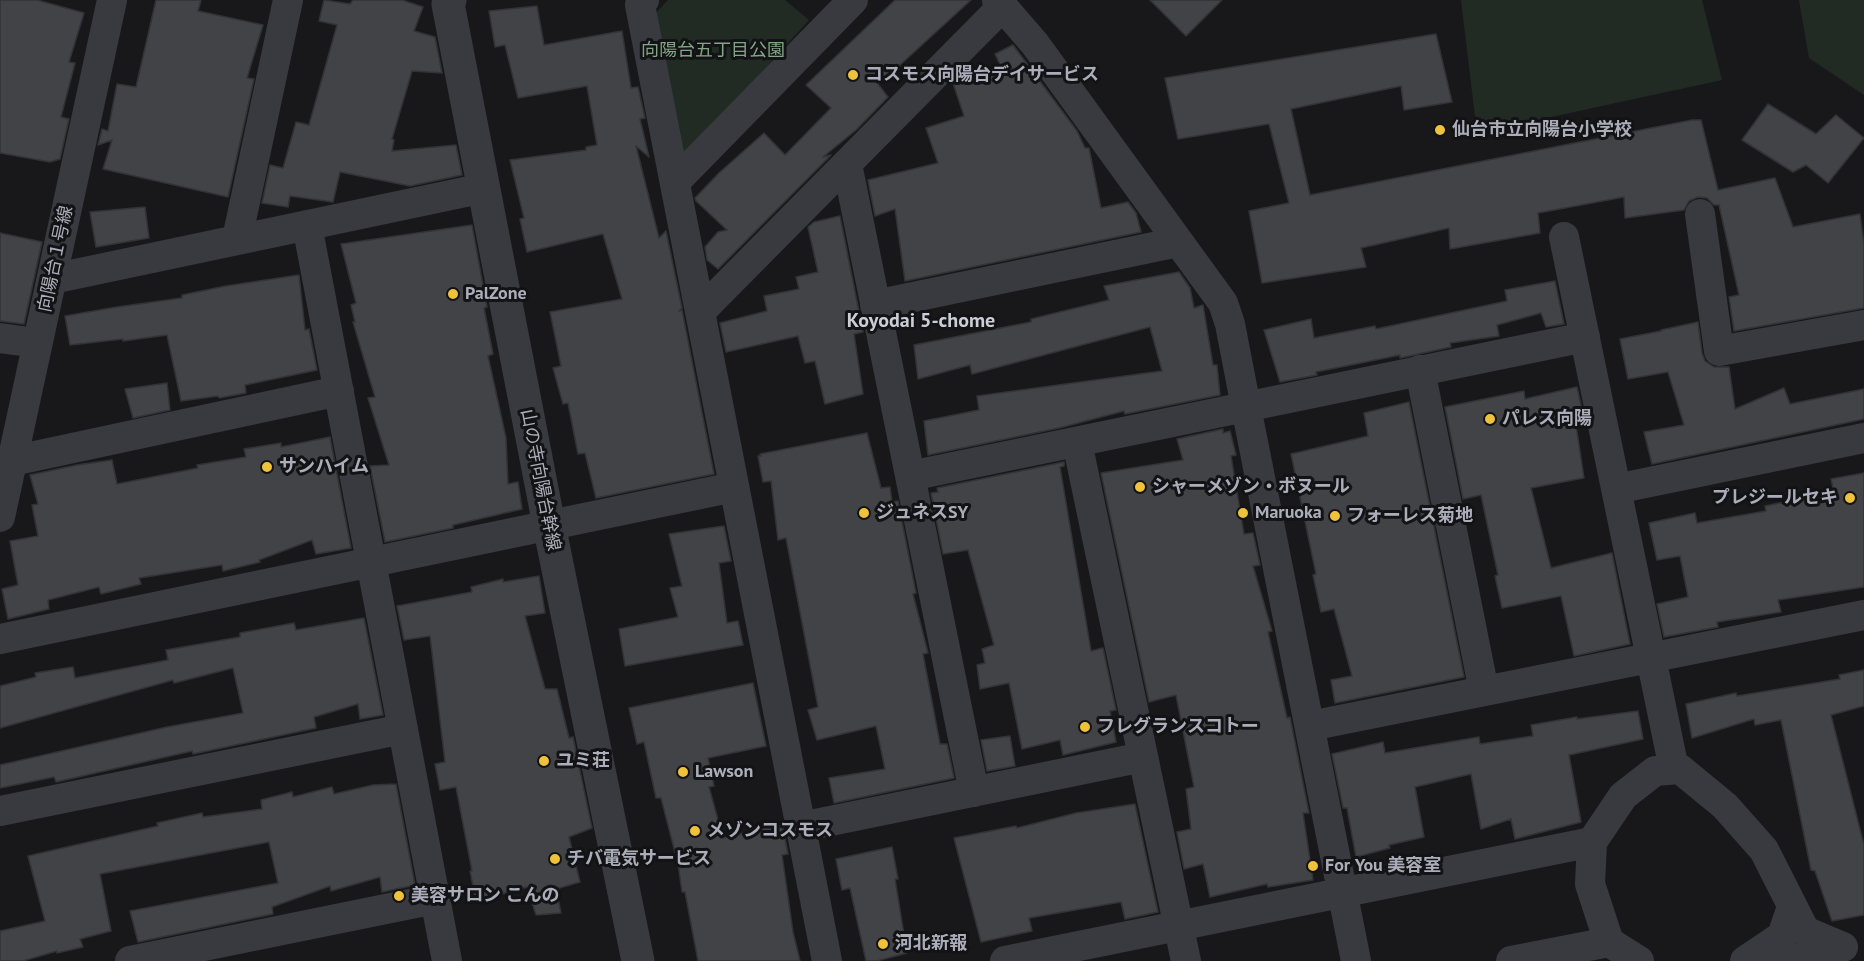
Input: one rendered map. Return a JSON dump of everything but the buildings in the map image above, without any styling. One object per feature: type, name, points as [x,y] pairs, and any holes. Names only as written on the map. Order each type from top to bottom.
[{"type":"street","name":"向陽台１号線","points":[[0,517],[112,0]]},
{"type":"street","points":[[237,239],[288,0]]},
{"type":"street","points":[[644,0],[640,5],[827,961]]},
{"type":"street","points":[[675,182],[853,0]]},
{"type":"street","name":"山の寺向陽台幹線","points":[[447,1],[549,525],[638,961]]},
{"type":"street","points":[[700,312],[847,164],[1000,3],[1035,44],[1223,303],[1230,324],[1356,961]]},
{"type":"street","points":[[847,164],[974,792]]},
{"type":"street","points":[[52,279],[484,188]]},
{"type":"street","points":[[1701,214],[1719,351],[1864,325]]},
{"type":"street","points":[[307,225],[447,961]]},
{"type":"street","points":[[1564,237],[1674,769]]},
{"type":"street","points":[[876,305],[1178,242]]},
{"type":"street","points":[[910,476],[1585,337]]},
{"type":"street","points":[[0,338],[38,343]]},
{"type":"street","points":[[1420,370],[1484,691]]},
{"type":"street","points":[[12,461],[339,391]]},
{"type":"street","points":[[1616,489],[1864,438]]},
{"type":"street","points":[[1077,442],[1186,961]]},
{"type":"street","points":[[0,639],[734,487]]},
{"type":"street","points":[[1310,726],[1864,615]]},
{"type":"street","points":[[0,811],[403,729]]},
{"type":"street","points":[[801,827],[1143,757]]},
{"type":"street","points":[[1639,961],[1609,942],[1590,884],[1592,842],[1623,796],[1654,771],[1674,769],[1680,769],[1725,806],[1764,850],[1804,931],[1853,945]]},
{"type":"street","points":[[1005,961],[1592,842]]},
{"type":"street","points":[[130,961],[435,899]]},
{"type":"street","points":[[1745,961],[1782,936],[1792,907]]},
{"type":"street","points":[[1511,961],[1609,942]]},
{"type":"street","points":[[1786,961],[1853,945]]},
{"type":"green space","name":"向陽台五丁目公園","points":[[668,0],[785,0],[809,20],[685,157],[680,155],[655,14]]},
{"type":"green space","points":[[1461,0],[1702,0],[1722,80],[1477,133]]},
{"type":"green space","points":[[1799,0],[1864,0],[1864,95],[1809,58]]},
{"type":"place","name":"コスモス向陽台デイサービス","points":[[853,75]]},
{"type":"place","name":"仙台市立向陽台小学校","points":[[1440,130]]},
{"type":"place","name":"PalZone","points":[[453,294]]},
{"type":"place","name":"パレス向陽","points":[[1490,419]]},
{"type":"place","name":"サンハイム","points":[[267,467]]},
{"type":"place","name":"シャーメゾン・ボヌール","points":[[1140,487]]},
{"type":"place","name":"プレジールセキ","points":[[1850,498]]},
{"type":"place","name":"ジュネスSY","points":[[864,513]]},
{"type":"place","name":"Maruoka","points":[[1243,513]]},
{"type":"place","name":"フォーレス菊地","points":[[1335,516]]},
{"type":"place","name":"フレグランスコトー","points":[[1085,727]]},
{"type":"place","name":"ユミ荘","points":[[544,761]]},
{"type":"place","name":"Lawson","points":[[683,772]]},
{"type":"place","name":"メゾンコスモス","points":[[695,831]]},
{"type":"place","name":"チバ電気サービス","points":[[555,859]]},
{"type":"place","name":"For You 美容室","points":[[1313,866]]},
{"type":"place","name":"美容サロン こんの","points":[[399,896]]},
{"type":"place","name":"河北新報","points":[[883,944]]},
{"type":"district","name":"Koyodai 5-chome","points":[[921,321]]}]
